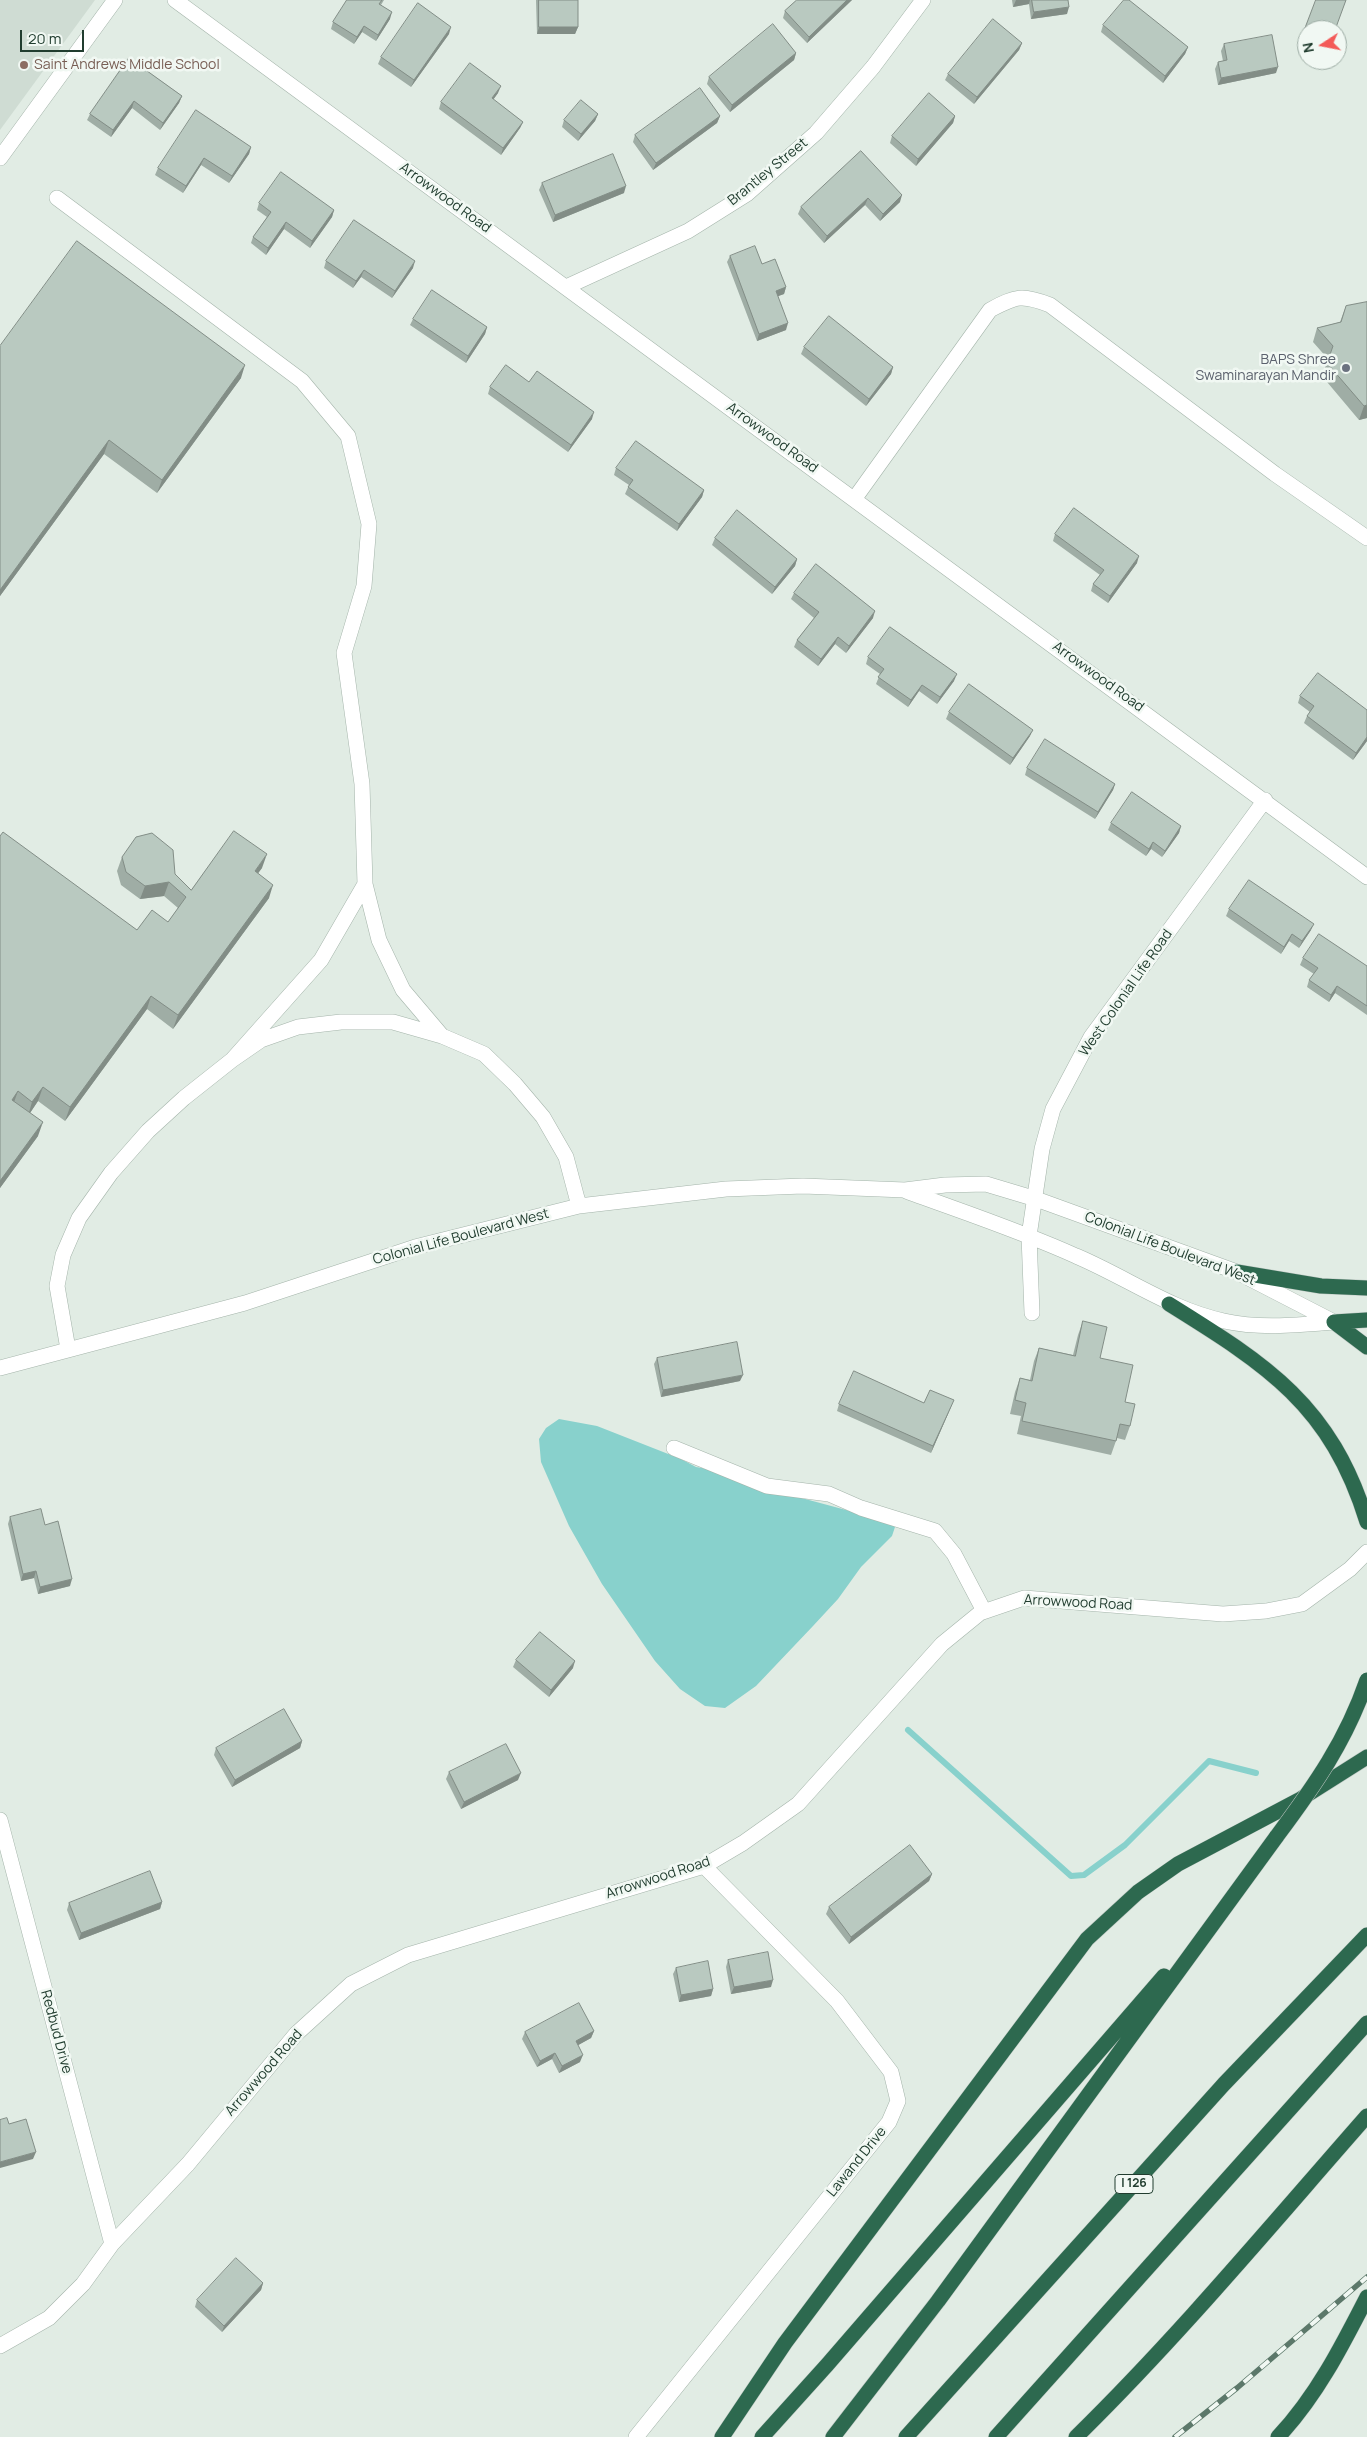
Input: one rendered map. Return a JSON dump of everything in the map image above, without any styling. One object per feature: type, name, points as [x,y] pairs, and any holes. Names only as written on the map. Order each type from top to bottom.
[{"type":"highway","points":[[1237,1272],[1321,1286],[1367,1288]]},
{"type":"highway","points":[[1169,1304],[1231,1343],[1272,1373],[1298,1398],[1324,1430],[1343,1461],[1359,1496],[1367,1522]]},
{"type":"highway","points":[[1334,1322],[1367,1320]]},
{"type":"highway","points":[[1334,1322],[1367,1347]]},
{"type":"highway","points":[[833,2437],[938,2300],[1317,1782],[1340,1746],[1367,1680]]},
{"type":"highway","points":[[722,2437],[785,2343],[1087,1939],[1132,1897],[1178,1864],[1299,1800],[1367,1757]]},
{"type":"highway","points":[[762,2437],[827,2365],[1234,1896]]},
{"type":"highway","name":"I 126","points":[[906,2437],[1224,2084],[1367,1935]]},
{"type":"highway","points":[[996,2437],[1367,2023]]},
{"type":"highway","points":[[1076,2437],[1113,2401],[1202,2303],[1367,2116]]},
{"type":"highway","points":[[1278,2437],[1310,2399],[1367,2297]]},
{"type":"street","points":[[0,158],[116,0]]},
{"type":"street","name":"Arrowwood Road","points":[[175,0],[855,498],[1367,877]]},
{"type":"street","name":"Brantley Street","points":[[566,287],[688,231],[747,194],[816,133],[874,67],[923,0]]},
{"type":"street","points":[[56,198],[302,380],[348,436],[368,524],[364,586],[344,653],[362,784],[365,884],[379,940],[403,990],[442,1036]]},
{"type":"street","points":[[855,498],[990,310],[1010,300],[1029,297],[1050,305],[1275,474],[1367,538]]},
{"type":"street","name":"West Colonial Life Road","points":[[1032,1313],[1029,1236],[1042,1149],[1053,1109],[1091,1037],[1265,800]]},
{"type":"street","points":[[232,1060],[321,960],[365,884]]},
{"type":"street","points":[[68,1349],[57,1286],[63,1255],[79,1218],[111,1173],[148,1131],[184,1098],[232,1060],[261,1040],[298,1027],[341,1022],[393,1022],[442,1036],[484,1054],[515,1084],[543,1117],[566,1156],[579,1206]]},
{"type":"street","name":"Colonial Life Boulevard West","points":[[0,1368],[245,1303],[415,1247],[579,1206],[726,1189],[803,1186],[905,1190],[945,1185],[986,1184],[1036,1199],[1237,1272],[1334,1322]]},
{"type":"street","name":"Colonial Life Boulevard West","points":[[905,1190],[1029,1236],[1121,1276],[1169,1304],[1224,1321],[1256,1326],[1334,1322]]},
{"type":"street","points":[[674,1448],[767,1486],[829,1494],[861,1508],[934,1531],[954,1554],[984,1611]]},
{"type":"street","name":"Arrowwood Road","points":[[0,2346],[49,2318],[83,2284],[112,2244],[188,2164],[296,2034],[352,1984],[408,1955],[704,1866],[743,1843],[798,1804],[942,1644],[980,1612],[1024,1598],[1223,1614],[1266,1612],[1302,1604],[1350,1570],[1367,1552]]},
{"type":"street","name":"Redbud Drive","points":[[0,1820],[112,2244]]},
{"type":"street","name":"Lawand Drive","points":[[636,2437],[889,2122],[898,2101],[891,2072],[837,2002],[704,1866]]},
{"type":"shaded area","name":"Saint Andrews Middle School","points":[[0,0],[95,0],[0,130]]},
{"type":"water","points":[[559,1419],[597,1426],[681,1459],[696,1467],[708,1469],[742,1482],[887,1521],[895,1527],[892,1536],[861,1567],[838,1599],[756,1686],[725,1708],[705,1706],[680,1689],[655,1661],[602,1584],[569,1526],[541,1462],[539,1439],[546,1428]]},
{"type":"building","points":[[347,0],[382,0],[379,4],[392,12],[378,35],[364,26],[357,37],[333,22]]},
{"type":"building","points":[[539,0],[578,0],[578,27],[539,27]]},
{"type":"building","points":[[797,0],[847,0],[809,37],[785,11]]},
{"type":"building","points":[[1032,0],[1068,0],[1069,7],[1034,12]]},
{"type":"building","points":[[1124,0],[1129,0],[1188,47],[1165,76],[1103,25]]},
{"type":"building","points":[[1316,0],[1346,0],[1339,20],[1308,20]]},
{"type":"building","points":[[418,3],[451,27],[414,80],[381,57]]},
{"type":"building","points":[[993,19],[1022,43],[977,97],[948,74]]},
{"type":"building","points":[[773,24],[796,53],[732,105],[709,77]]},
{"type":"building","points":[[1272,35],[1278,67],[1221,78],[1218,62],[1227,60],[1224,44]]},
{"type":"building","points":[[129,58],[182,96],[163,123],[134,101],[113,130],[90,114]]},
{"type":"building","points":[[470,63],[501,86],[492,98],[523,122],[503,148],[441,102]]},
{"type":"building","points":[[700,88],[720,116],[656,163],[635,135]]},
{"type":"building","points":[[929,93],[955,116],[918,159],[892,136]]},
{"type":"building","points":[[581,100],[598,114],[581,134],[564,120]]},
{"type":"building","points":[[196,110],[251,147],[232,176],[204,158],[186,186],[158,168]]},
{"type":"building","points":[[861,151],[902,195],[883,214],[868,198],[827,236],[801,207]]},
{"type":"building","points":[[613,154],[626,186],[555,215],[542,183]]},
{"type":"building","points":[[281,172],[334,210],[312,241],[286,222],[268,248],[253,237],[271,212],[259,203]]},
{"type":"building","points":[[354,220],[415,261],[395,291],[364,270],[356,281],[326,261]]},
{"type":"building","points":[[77,241],[245,365],[162,480],[109,440],[0,590],[0,346]]},
{"type":"building","points":[[755,246],[762,264],[775,259],[786,287],[776,291],[788,323],[759,334],[730,256]]},
{"type":"building","points":[[432,290],[487,327],[468,356],[413,319]]},
{"type":"building","name":"BAPS Shree Swaminarayan Mandir","points":[[1367,302],[1367,405],[1364,406],[1327,363],[1333,346],[1317,328],[1341,322],[1346,306]]},
{"type":"building","points":[[829,316],[893,367],[869,399],[804,347]]},
{"type":"building","points":[[506,365],[529,382],[537,371],[594,412],[571,445],[490,387]]},
{"type":"building","points":[[636,441],[704,490],[679,524],[628,487],[633,480],[616,468]]},
{"type":"building","points":[[1074,508],[1139,556],[1110,596],[1093,584],[1104,570],[1055,534]]},
{"type":"building","points":[[737,510],[797,559],[775,587],[715,538]]},
{"type":"building","points":[[816,564],[875,611],[849,646],[838,637],[821,659],[797,640],[819,612],[794,593]]},
{"type":"building","points":[[890,627],[957,674],[940,697],[922,685],[911,700],[878,677],[884,669],[868,657]]},
{"type":"building","points":[[1318,673],[1367,710],[1367,737],[1356,753],[1307,716],[1314,706],[1300,696]]},
{"type":"building","points":[[969,684],[1033,730],[1013,758],[949,712]]},
{"type":"building","points":[[1045,739],[1115,784],[1098,812],[1027,768]]},
{"type":"building","points":[[1132,792],[1181,826],[1165,851],[1153,842],[1149,849],[1111,823]]},
{"type":"building","points":[[234,831],[267,854],[255,871],[273,885],[178,1015],[151,996],[70,1107],[43,1087],[32,1102],[18,1091],[12,1100],[43,1122],[0,1181],[0,836],[3,832],[137,930],[152,910],[168,922],[186,897],[169,882],[145,886],[126,872],[122,857],[136,837],[152,833],[173,850],[175,874],[191,890]]},
{"type":"building","points":[[1249,880],[1314,924],[1302,941],[1292,934],[1284,947],[1229,909]]},
{"type":"building","points":[[1319,934],[1367,966],[1367,1006],[1337,986],[1331,995],[1309,980],[1318,968],[1303,958]]},
{"type":"building","points":[[1083,1321],[1107,1327],[1100,1358],[1133,1365],[1125,1402],[1135,1404],[1130,1426],[1120,1424],[1116,1441],[1022,1421],[1026,1403],[1015,1400],[1020,1378],[1032,1381],[1039,1348],[1075,1356]]},
{"type":"building","points":[[737,1342],[743,1375],[663,1390],[657,1358]]},
{"type":"building","points":[[854,1371],[924,1403],[930,1390],[954,1400],[933,1446],[839,1404]]},
{"type":"building","points":[[41,1509],[45,1525],[58,1521],[72,1579],[40,1587],[36,1571],[23,1574],[10,1517]]},
{"type":"building","points":[[540,1632],[575,1661],[551,1690],[516,1660]]},
{"type":"building","points":[[284,1709],[302,1741],[235,1780],[216,1748]]},
{"type":"building","points":[[506,1744],[521,1773],[464,1802],[449,1772]]},
{"type":"building","points":[[910,1845],[932,1874],[851,1937],[829,1907]]},
{"type":"building","points":[[150,1871],[162,1902],[81,1933],[69,1903]]},
{"type":"building","points":[[768,1952],[773,1980],[734,1987],[728,1960]]},
{"type":"building","points":[[708,1961],[713,1989],[681,1995],[676,1968]]},
{"type":"building","points":[[579,2003],[594,2031],[576,2041],[583,2055],[562,2066],[555,2053],[540,2061],[525,2032]]},
{"type":"building","points":[[7,2118],[9,2124],[26,2119],[36,2152],[0,2162],[0,2120]]},
{"type":"building","points":[[236,2258],[263,2283],[224,2326],[197,2300]]},
{"type":"waterway","points":[[908,1730],[1071,1876],[1084,1875],[1125,1845],[1209,1761],[1256,1773]]},
{"type":"railway","points":[[1175,2437],[1237,2388],[1367,2277]]},
{"type":"place","name":"Saint Andrews Middle School","points":[[24,65]]},
{"type":"place","name":"BAPS Shree Swaminarayan Mandir","points":[[1346,368]]}]
